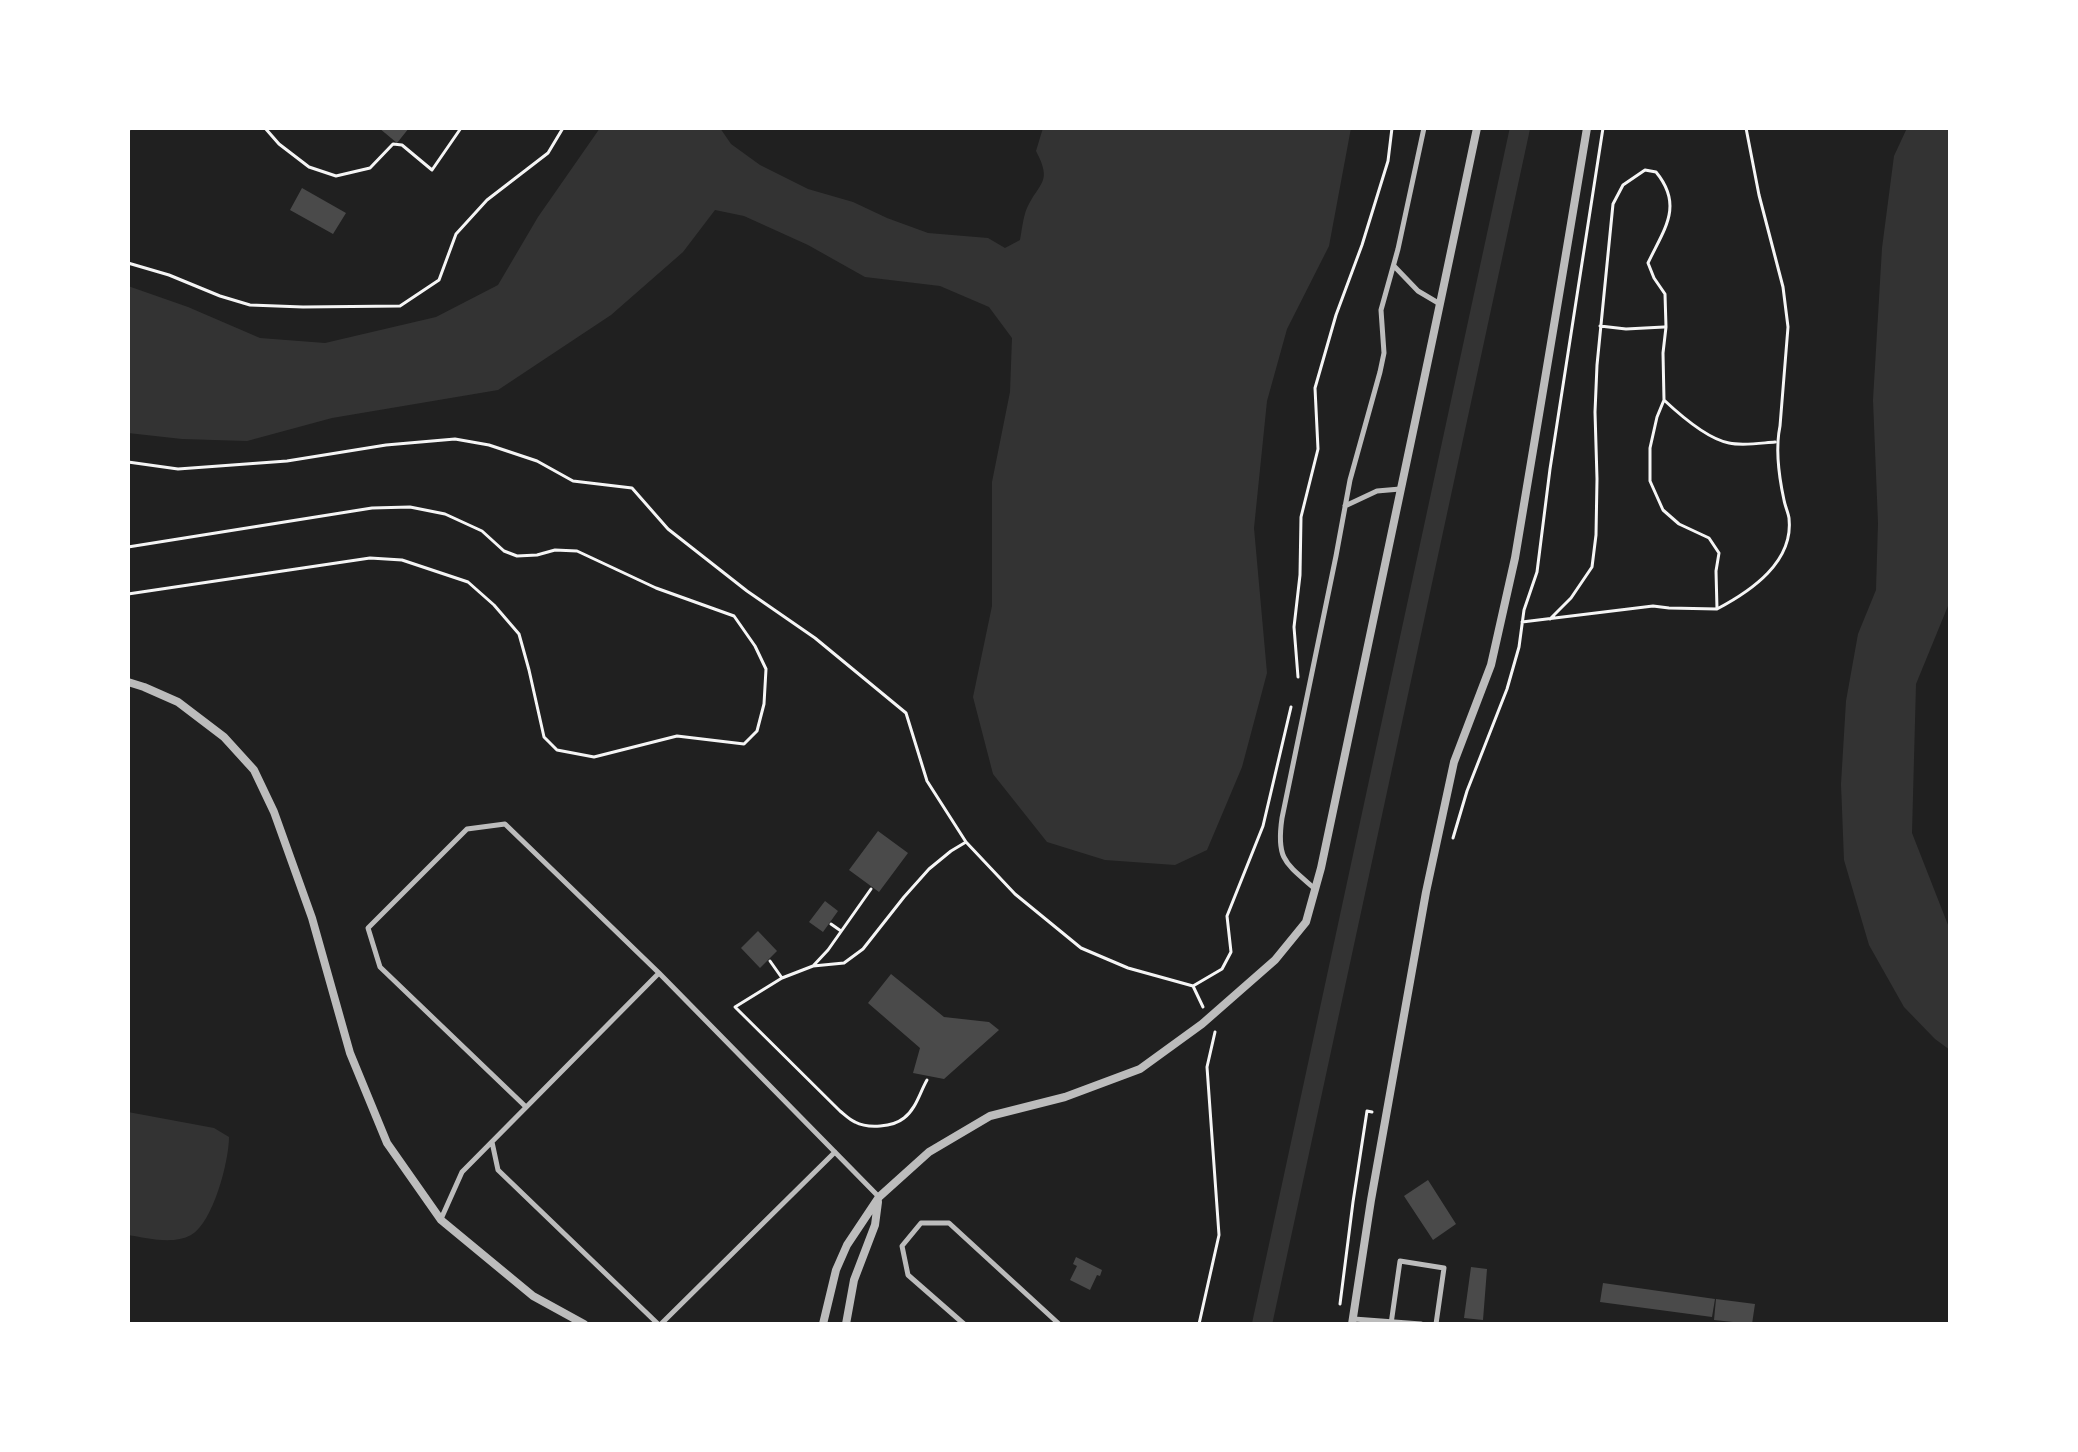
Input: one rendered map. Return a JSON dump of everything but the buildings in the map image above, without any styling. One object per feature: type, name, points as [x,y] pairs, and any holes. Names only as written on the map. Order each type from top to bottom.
[{"type":"street","points":[[823,1324],[836,1270],[847,1245],[879,1197],[929,1152],[990,1116],[1065,1097],[1140,1069],[1208,1018],[1275,960],[1306,922],[1477,128]]},
{"type":"street","points":[[1352,1321],[1429,878],[1454,762],[1491,665],[1515,558],[1587,128]]},
{"type":"street","points":[[128,682],[178,702],[224,737],[254,770],[274,812],[312,918],[350,1053],[387,1143],[441,1220],[533,1296],[584,1324]]},
{"type":"street","points":[[846,1324],[854,1280],[875,1225],[879,1197]]},
{"type":"lane","points":[[1315,889],[1287,864],[1279,835],[1345,506],[1384,353],[1381,310],[1424,128]]},
{"type":"lane","points":[[1393,265],[1418,291],[1440,304]]},
{"type":"lane","points":[[1345,506],[1377,491],[1401,489]]},
{"type":"lane","points":[[526,1107],[380,967],[368,928],[467,829],[505,824],[659,973],[879,1197]]},
{"type":"lane","points":[[441,1220],[462,1172],[659,973]]},
{"type":"lane","points":[[492,1142],[498,1170],[660,1324],[835,1152]]},
{"type":"lane","points":[[964,1324],[908,1275],[902,1246],[921,1223],[949,1223],[1059,1324]]},
{"type":"lane","points":[[1391,1323],[1400,1261],[1444,1268],[1436,1324]]},
{"type":"lane","points":[[1352,1321],[1421,1324]]},
{"type":"path","points":[[265,128],[279,144],[309,167],[336,176],[370,168],[393,144],[402,145],[432,170],[461,128]]},
{"type":"path","points":[[128,263],[250,305],[400,306],[439,280],[456,234],[487,200],[548,153],[563,128]]},
{"type":"path","points":[[1298,677],[1294,627],[1300,575],[1301,517],[1318,449],[1315,388],[1388,161],[1392,128]]},
{"type":"path","points":[[1522,622],[1653,606],[1717,609],[1740,597],[1769,573],[1785,552],[1789,520],[1777,442],[1788,327],[1783,287],[1759,195],[1746,128]]},
{"type":"path","points":[[1550,619],[1571,598],[1592,567],[1596,535],[1595,412],[1600,326],[1613,204],[1623,185],[1645,170],[1656,172],[1666,184],[1670,201],[1669,222],[1648,263],[1665,294],[1666,327],[1664,400],[1650,448],[1650,481],[1663,510],[1679,524],[1709,538],[1719,553],[1717,609]]},
{"type":"path","points":[[1600,326],[1626,329],[1666,327]]},
{"type":"path","points":[[1664,400],[1718,440],[1731,444],[1777,442]]},
{"type":"path","points":[[128,462],[178,469],[287,461],[386,445],[455,439],[489,445],[537,461],[573,481],[632,488],[668,529],[747,591],[815,638],[906,713],[927,781],[966,842],[1015,894],[1081,948],[1128,968],[1193,986],[1222,969],[1231,952],[1227,916],[1263,826],[1291,707]]},
{"type":"path","points":[[128,547],[372,508],[410,507],[445,514],[482,531],[504,551],[517,556],[555,550],[577,551],[656,588],[734,616],[755,646],[766,669],[764,704],[757,731],[744,744],[677,736],[594,757],[557,750],[544,737],[519,634],[494,605],[468,582],[424,566],[402,560],[370,558],[128,594]]},
{"type":"path","points":[[813,966],[844,963],[863,949],[929,869],[966,842]]},
{"type":"path","points":[[871,889],[813,966],[782,978],[735,1007],[797,1070],[858,1124],[875,1126],[904,1119],[927,1080]]},
{"type":"path","points":[[831,924],[841,931]]},
{"type":"path","points":[[770,961],[782,978]]},
{"type":"path","points":[[1193,986],[1216,1033],[1207,1067],[1219,1235],[1199,1324]]},
{"type":"shaded area","points":[[128,128],[1950,128],[1950,1324],[128,1324]]},
{"type":"shaded area","points":[[600,128],[720,128],[731,144],[760,165],[808,189],[853,202],[928,233],[988,238],[1005,248],[1020,240],[1026,212],[1044,176],[1036,151],[1043,128],[1351,128],[1329,246],[1287,329],[1267,401],[1254,528],[1267,673],[1242,767],[1207,850],[1175,865],[1105,860],[1047,842],[993,774],[973,697],[992,606],[992,482],[1010,392],[1012,338],[989,307],[940,286],[865,277],[808,245],[744,216],[715,210],[683,252],[611,315],[498,390],[332,418],[247,441],[128,433],[128,286],[188,307],[260,338],[325,343],[436,317],[498,285],[538,217]]},
{"type":"shaded area","points":[[1907,128],[1950,128],[1950,601],[1916,684],[1912,833],[1950,930],[1950,1050],[1904,1007],[1869,945],[1844,860],[1841,784],[1846,701],[1858,634],[1876,590],[1878,523],[1873,400],[1882,248],[1894,156]]},
{"type":"shaded area","points":[[128,1112],[214,1128],[229,1137],[223,1175],[213,1205],[191,1235],[168,1240],[128,1235]]},
{"type":"waterway","points":[[1262,1324],[1520,128]]}]
